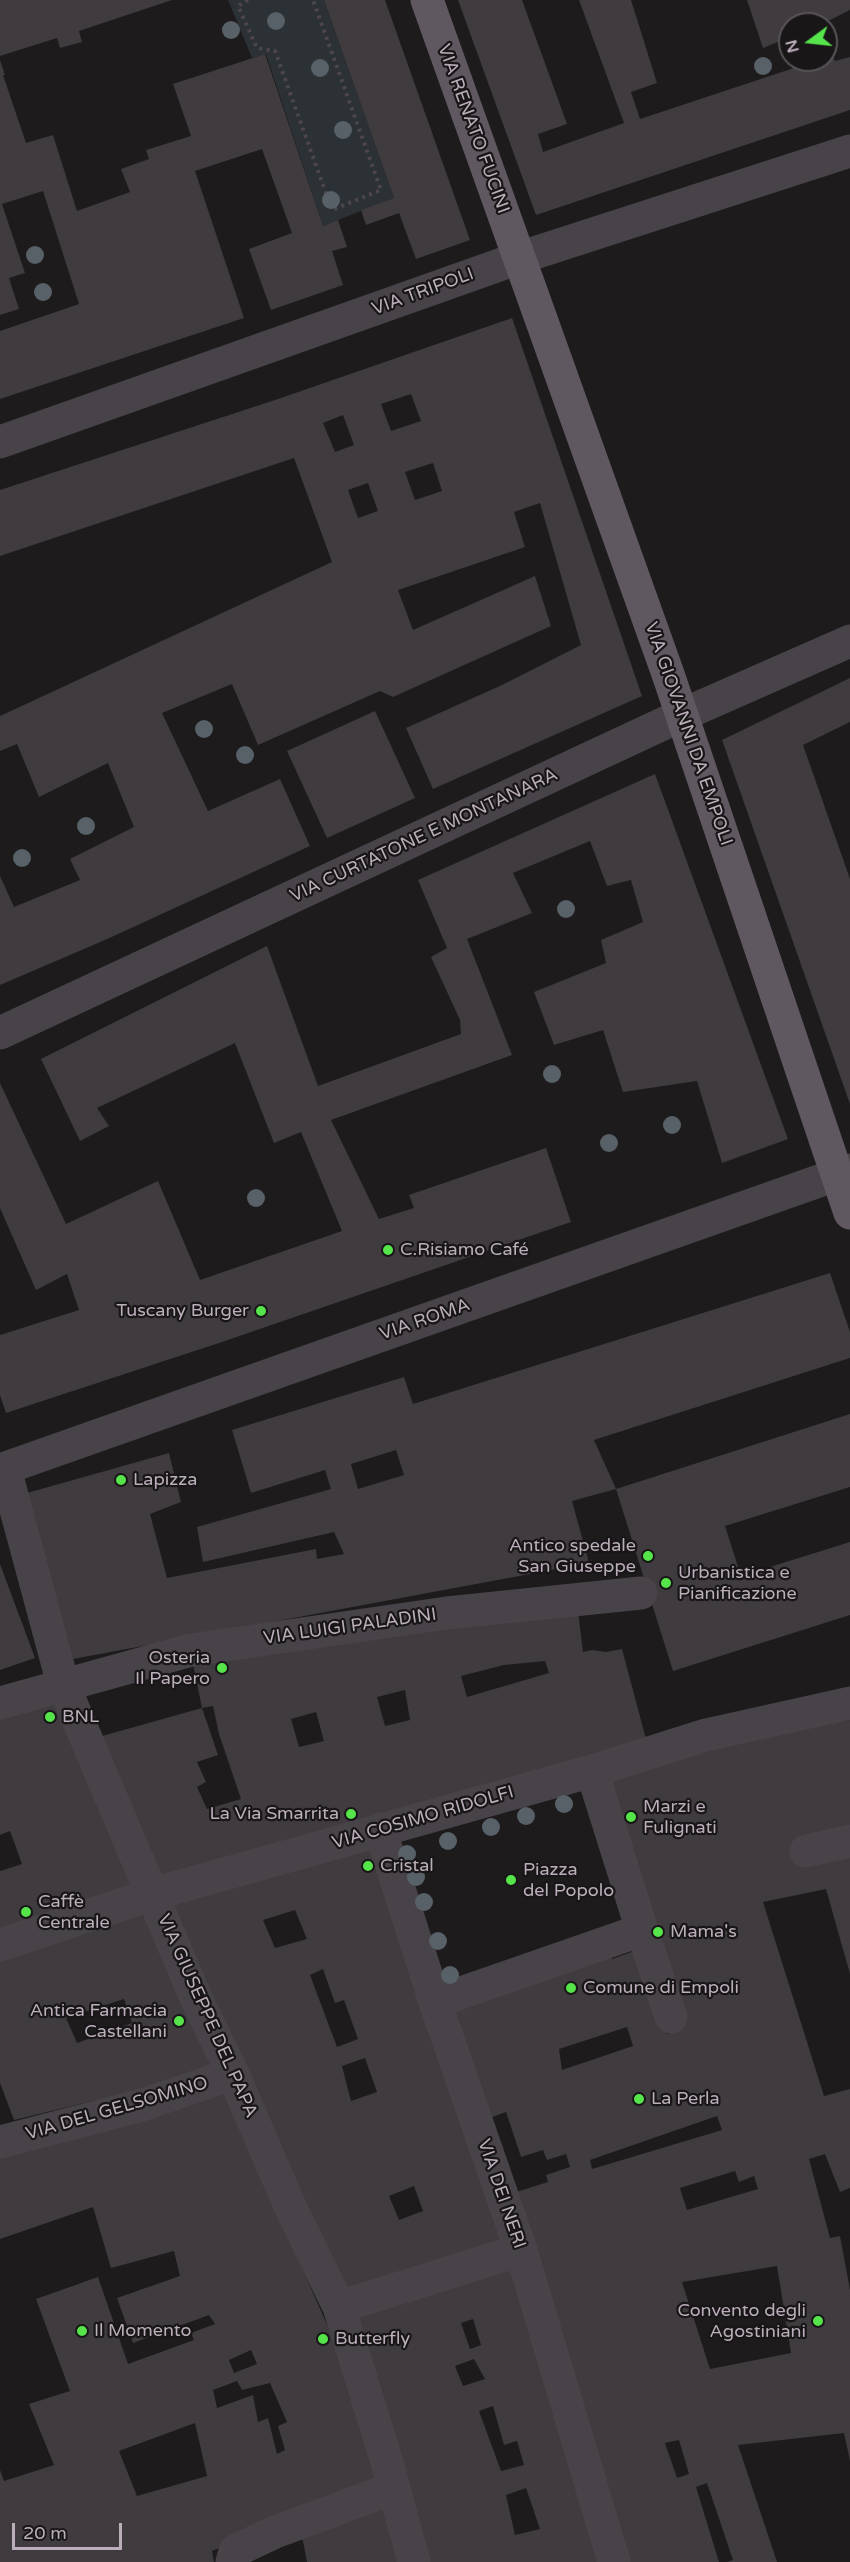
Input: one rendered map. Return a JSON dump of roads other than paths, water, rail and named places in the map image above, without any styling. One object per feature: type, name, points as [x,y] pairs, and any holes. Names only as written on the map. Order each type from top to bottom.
[{"type":"main road","name":"VIA RENATO FUCINI","points":[[427,0],[519,258]]},
{"type":"main road","name":"VIA GIOVANNI DA EMPOLI","points":[[519,258],[843,1172],[850,1213]]},
{"type":"street","name":"VIA TRIPOLI","points":[[0,442],[519,258],[850,151]]},
{"type":"street","name":"VIA CURTATONE E MONTANARA","points":[[0,1033],[682,716],[850,641]]},
{"type":"street","name":"VIA ROMA","points":[[2,1470],[843,1172]]},
{"type":"street","name":"VIA GIUSEPPE DEL PAPA","points":[[2,1470],[63,1684],[84,1737],[196,1998],[233,2074],[289,2204],[339,2307],[414,2562]]},
{"type":"street","name":"VIA LUIGI PALADINI","points":[[0,1703],[191,1650],[447,1612],[641,1593]]},
{"type":"street","name":"VIA COSIMO RIDOLFI","points":[[0,1945],[153,1894],[592,1771],[706,1735],[850,1703]]},
{"type":"street","points":[[592,1771],[671,2017]]},
{"type":"street","name":"VIA DEI NERI","points":[[380,1829],[435,2002],[521,2250],[614,2562]]},
{"type":"street","points":[[806,1851],[850,1841]]},
{"type":"street","points":[[435,2002],[642,1930]]},
{"type":"street","name":"VIA DEL GELSOMINO","points":[[0,2142],[139,2106],[233,2074]]},
{"type":"street","points":[[339,2307],[521,2250]]},
{"type":"street","points":[[232,2562],[235,2551],[275,2532],[394,2488]]},
{"type":"place","name":"C.Risiamo Café","points":[[388,1250]]},
{"type":"place","name":"Tuscany Burger","points":[[261,1311]]},
{"type":"place","name":"Lapizza","points":[[121,1480]]},
{"type":"place","name":"Antico spedale San Giuseppe","points":[[648,1556]]},
{"type":"place","name":"Urbanistica e Pianificazione","points":[[666,1583]]},
{"type":"place","name":"Osteria Il Papero","points":[[222,1668]]},
{"type":"place","name":"BNL","points":[[50,1717]]},
{"type":"place","name":"La Via Smarrita","points":[[351,1814]]},
{"type":"place","name":"Marzi e Fulignati","points":[[631,1817]]},
{"type":"place","name":"Cristal","points":[[368,1866]]},
{"type":"place","name":"Piazza del Popolo","points":[[511,1880]]},
{"type":"place","name":"Caffè Centrale","points":[[26,1912]]},
{"type":"place","name":"Mama's","points":[[658,1932]]},
{"type":"place","name":"Comune di Empoli","points":[[571,1988]]},
{"type":"place","name":"Antica Farmacia Castellani","points":[[179,2021]]},
{"type":"place","name":"La Perla","points":[[639,2099]]},
{"type":"place","name":"Convento degli Agostiniani","points":[[818,2321]]},
{"type":"place","name":"Il Momento","points":[[82,2331]]},
{"type":"place","name":"Butterfly","points":[[323,2339]]}]
